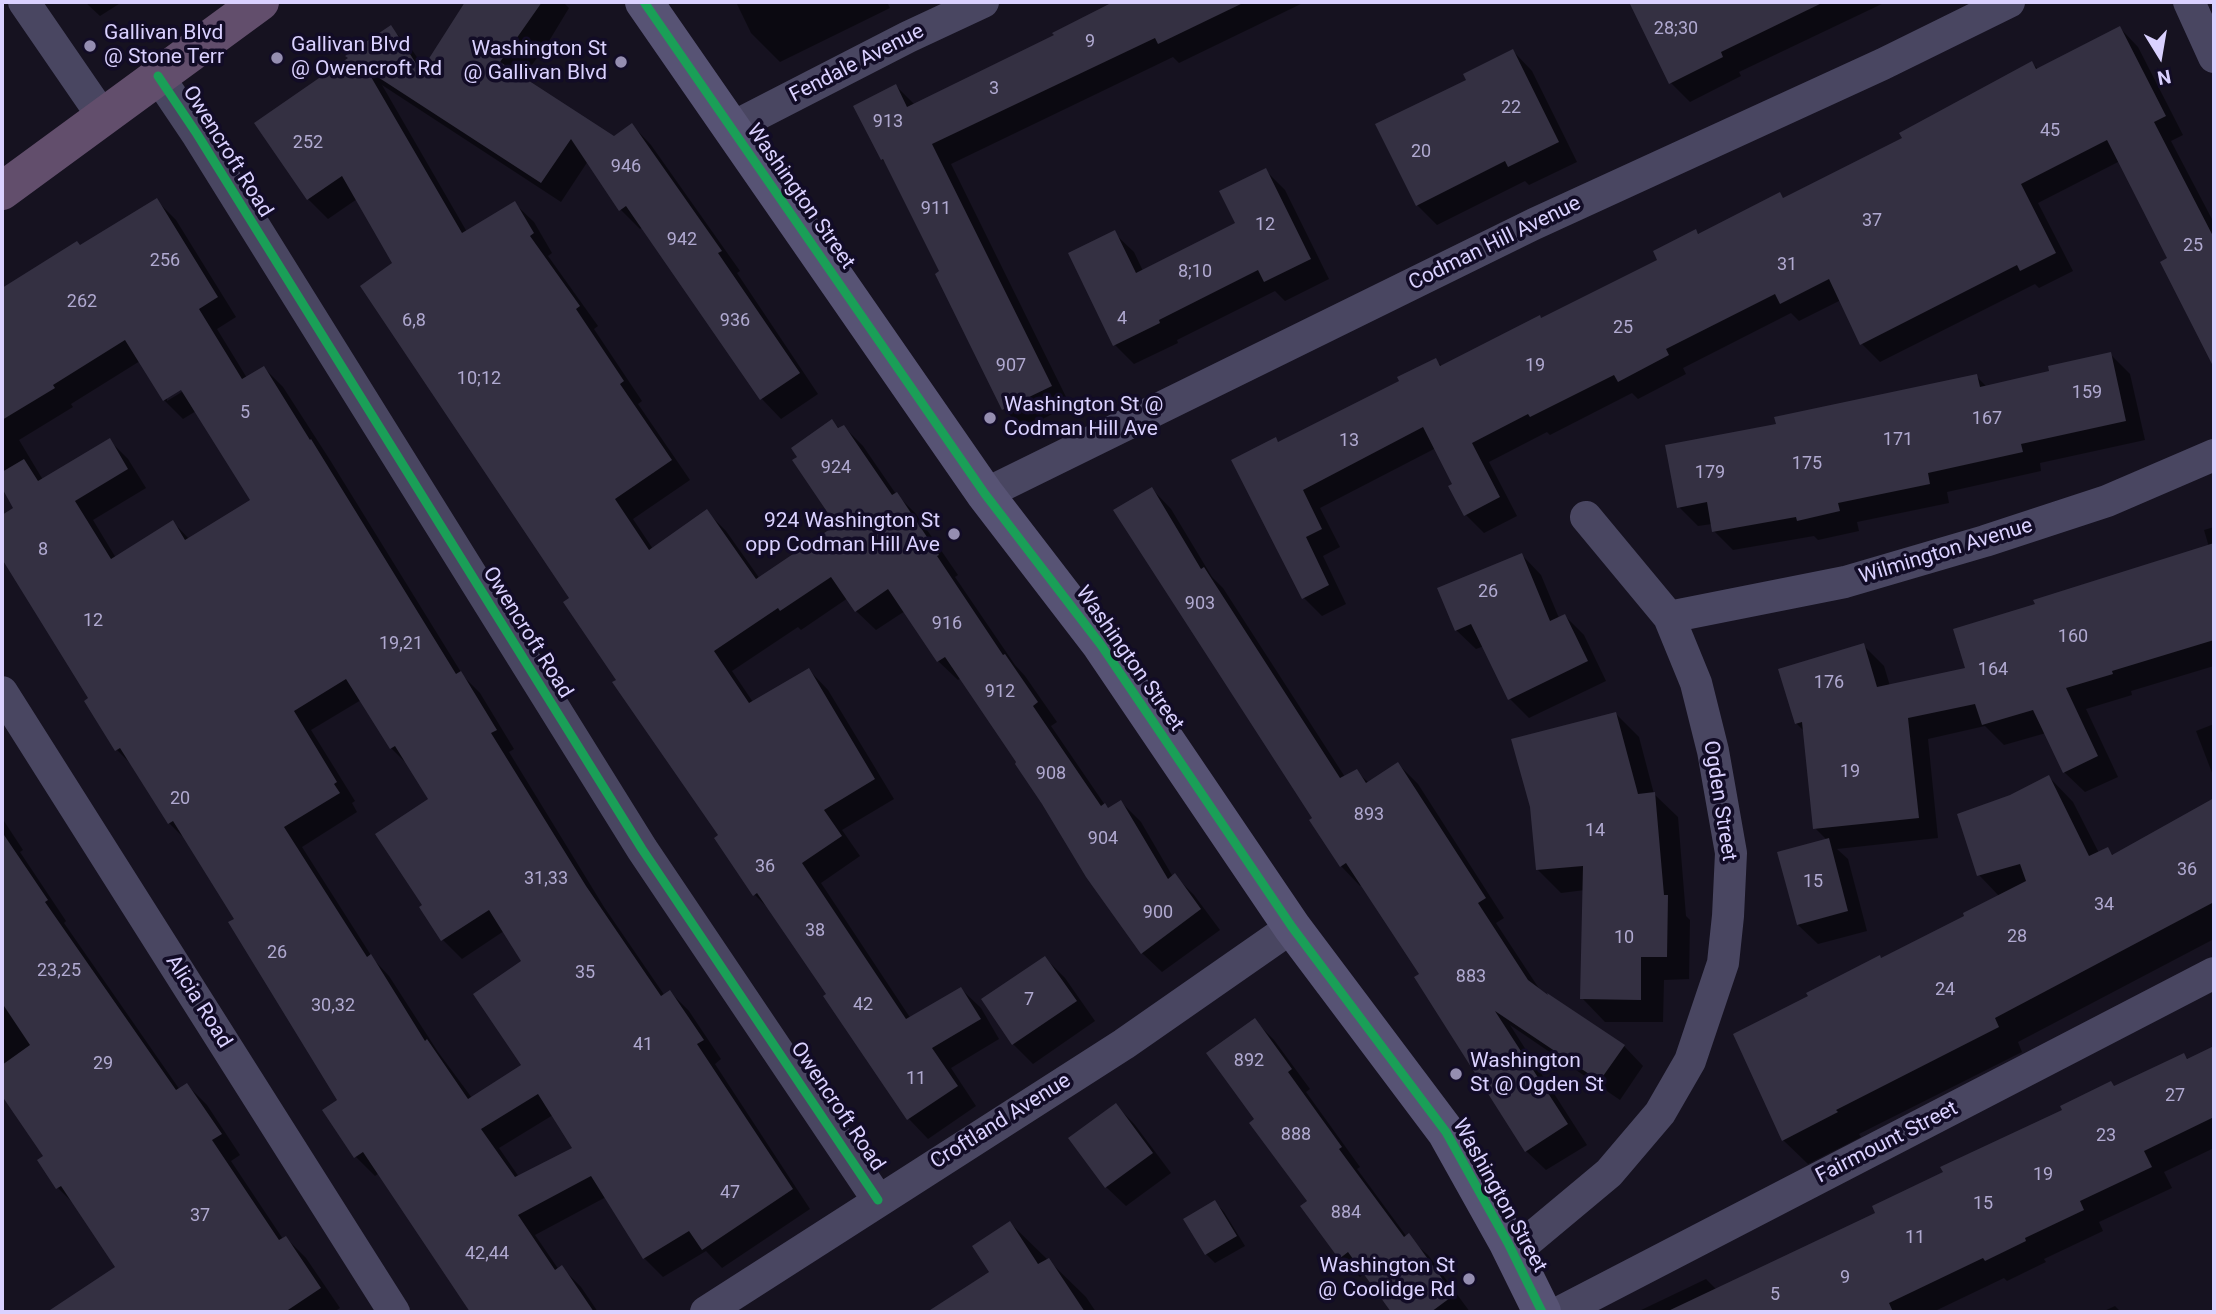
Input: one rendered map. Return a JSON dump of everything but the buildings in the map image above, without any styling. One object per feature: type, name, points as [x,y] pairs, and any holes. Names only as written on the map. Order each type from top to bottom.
[{"type":"highway","points":[[2,191],[260,2]]},
{"type":"main road","name":"Washington Street","points":[[644,2],[985,494],[1101,645],[1292,927],[1446,1132],[1542,1312]]},
{"type":"street","points":[[24,2],[103,117]]},
{"type":"street","name":"Fendale Avenue","points":[[731,128],[908,37],[983,2]]},
{"type":"street","name":"Codman Hill Avenue","points":[[985,494],[1534,224],[1883,64],[2008,2]]},
{"type":"street","points":[[2189,2],[2214,58]]},
{"type":"street","name":"Owencroft Road","points":[[158,76],[197,134],[642,849],[878,1200]]},
{"type":"street","name":"Wilmington Avenue","points":[[1669,617],[1845,582],[1985,541],[2108,501],[2214,455]]},
{"type":"street","name":"Ogden Street","points":[[1512,1254],[1609,1173],[1660,1113],[1690,1061],[1723,963],[1731,853],[1713,751],[1696,683],[1669,617],[1586,517]]},
{"type":"street","name":"Alicia Road","points":[[2,692],[394,1312]]},
{"type":"street","name":"Croftland Avenue","points":[[706,1312],[1124,1044],[1292,927]]},
{"type":"street","name":"Fairmount Street","points":[[1560,1312],[2214,973]]},
{"type":"cycle path","points":[[644,2],[985,494],[1101,645],[1292,927],[1446,1132],[1508,1243],[1542,1312]]},
{"type":"cycle path","points":[[158,76],[197,134],[642,849],[878,1200]]},
{"type":"place","name":"Gallivan Blvd @ Stone Terr","points":[[90,46]]},
{"type":"place","name":"Gallivan Blvd @ Owencroft Rd","points":[[277,58]]},
{"type":"place","name":"Washington St @ Gallivan Blvd","points":[[621,62]]},
{"type":"place","name":"Washington St @ Codman Hill Ave","points":[[990,418]]},
{"type":"place","name":"924 Washington St opp Codman Hill Ave","points":[[954,534]]},
{"type":"place","name":"Washington St @ Ogden St","points":[[1456,1074]]},
{"type":"place","name":"Washington St @ Coolidge Rd","points":[[1469,1279]]}]
